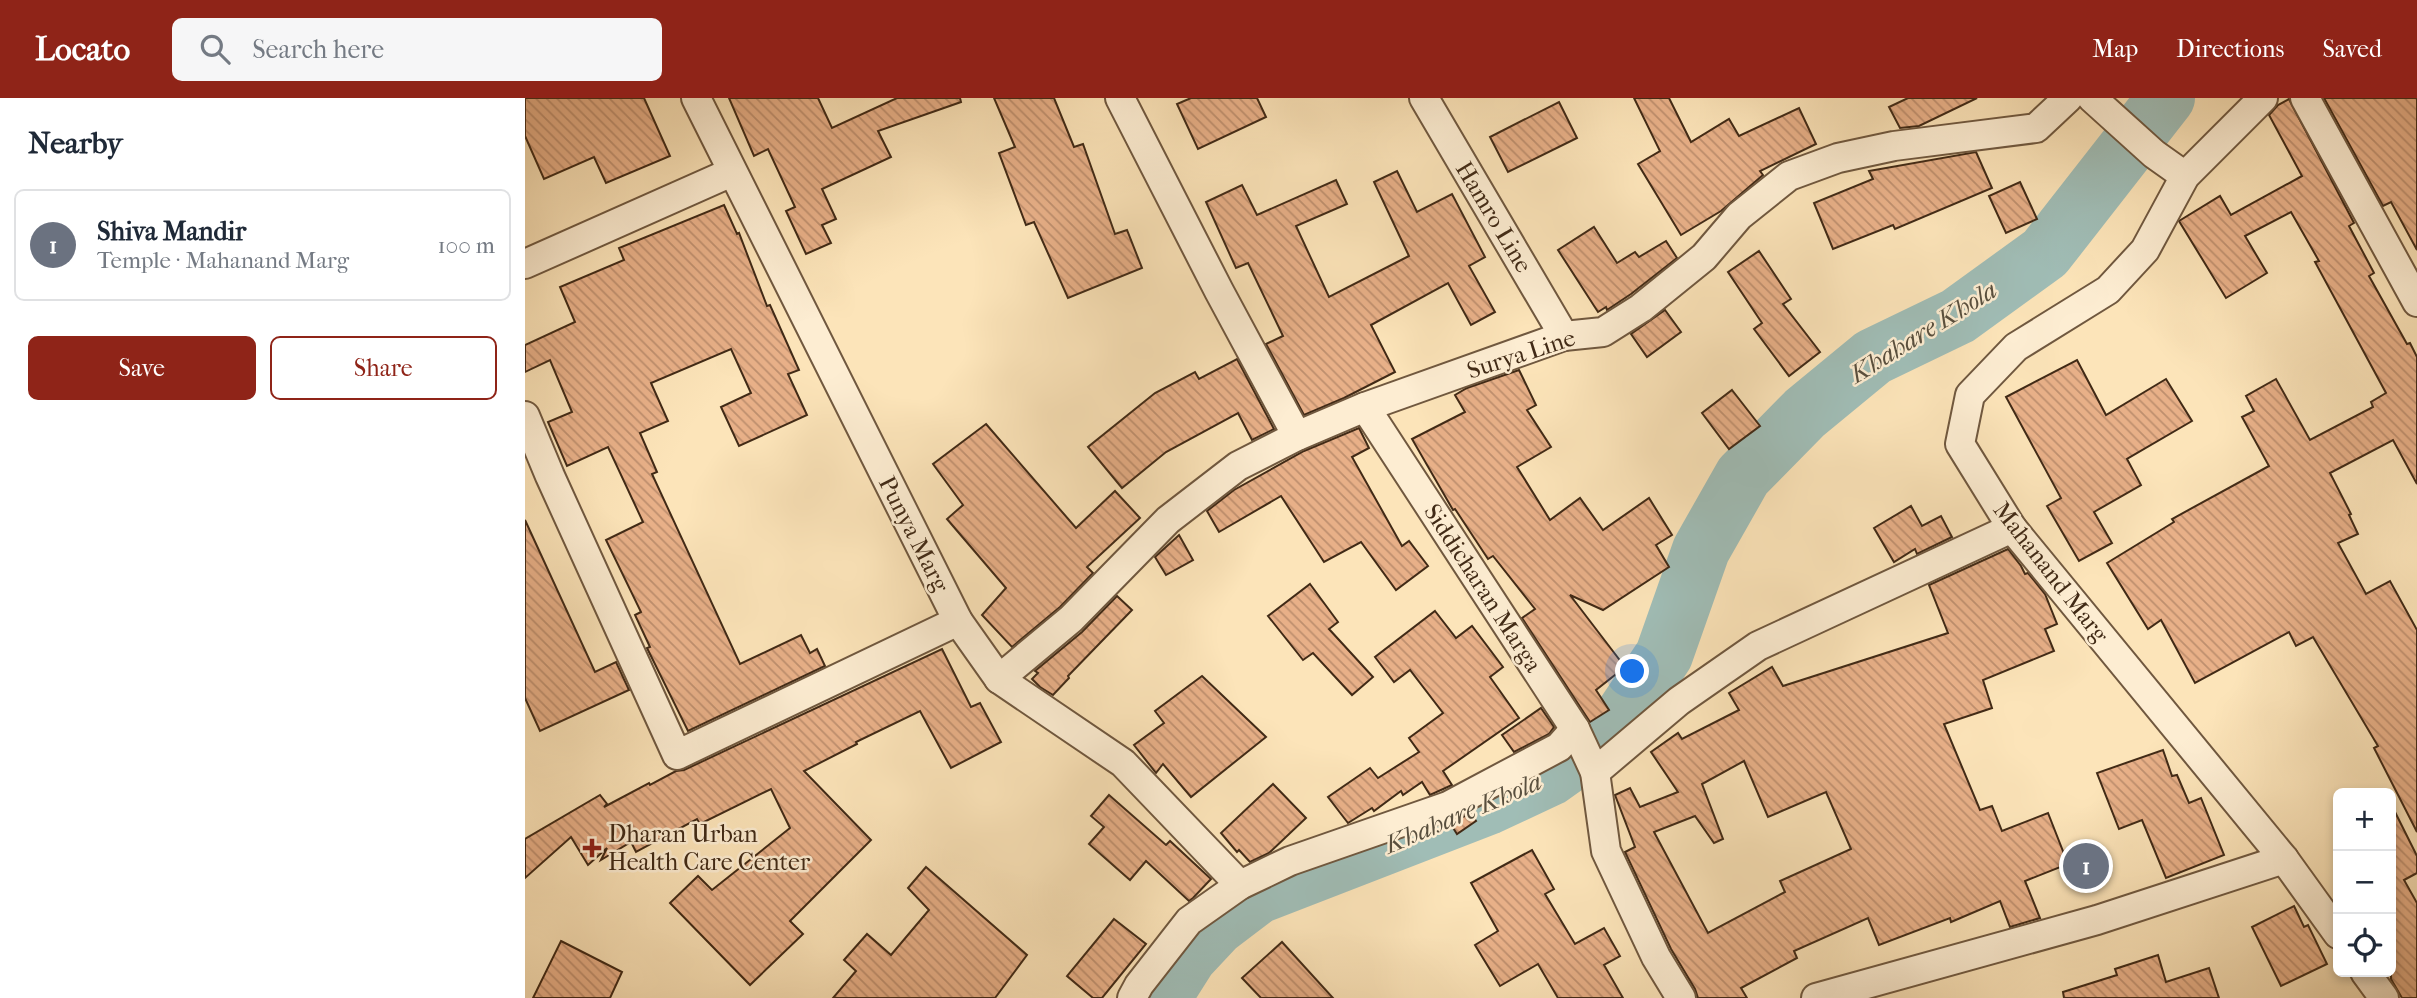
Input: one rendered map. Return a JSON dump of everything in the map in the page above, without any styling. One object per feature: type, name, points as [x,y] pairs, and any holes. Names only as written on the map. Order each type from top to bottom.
[{"type":"street","name":"Punya Marg","points":[[697,98],[957,621],[999,679],[1123,763],[1240,884]]},
{"type":"street","points":[[1120,98],[1297,436]]},
{"type":"street","name":"Hamro Line","points":[[1424,98],[1564,336]]},
{"type":"street","name":"Surya Line","points":[[999,679],[1071,618],[1168,520],[1238,466],[1297,436],[1364,407],[1564,336],[1603,331],[1641,308],[1704,257],[1739,216],[1790,176],[1838,158],[1893,146],[2036,128],[2068,98]]},
{"type":"street","points":[[2092,98],[2154,153],[2185,176]]},
{"type":"street","name":"Mahanand Marg","points":[[2263,98],[2185,176],[2145,250],[2108,290],[2016,347],[1970,395],[1961,444],[2012,528],[2284,859],[2333,927]]},
{"type":"street","points":[[2305,98],[2417,302]]},
{"type":"street","points":[[525,264],[732,172]]},
{"type":"street","name":"Siddicharan Marga","points":[[1364,407],[1578,735],[1595,772],[1606,851],[1655,957],[1681,998]]},
{"type":"street","points":[[525,416],[677,755],[957,621]]},
{"type":"street","points":[[1595,772],[1679,701],[1758,646],[2012,528]]},
{"type":"street","points":[[1132,998],[1139,985],[1189,921],[1240,884],[1290,861],[1448,806],[1578,735]]},
{"type":"street","points":[[1816,998],[2097,920],[2284,859]]},
{"type":"street","points":[[2369,977],[2384,998]]},
{"type":"building","points":[[525,98],[644,98],[670,156],[606,183],[594,157],[544,179],[525,136]]},
{"type":"building","points":[[729,98],[818,98],[832,128],[897,98],[960,98],[961,102],[878,131],[891,157],[822,189],[836,219],[822,225],[831,243],[806,254],[786,211],[795,207],[768,149],[754,156]]},
{"type":"building","points":[[994,98],[1054,98],[1074,147],[1083,144],[1115,234],[1127,230],[1142,268],[1068,298],[1034,222],[1026,225],[999,153],[1015,147]]},
{"type":"building","points":[[1191,98],[1257,98],[1266,117],[1198,149],[1177,104]]},
{"type":"building","points":[[1634,98],[1669,98],[1691,142],[1729,119],[1739,136],[1799,108],[1816,144],[1760,171],[1763,175],[1721,211],[1681,235],[1638,164],[1660,151]]},
{"type":"building","points":[[1908,98],[1977,98],[1919,126],[1900,128],[1889,107]]},
{"type":"building","points":[[2324,98],[2417,98],[2417,250],[2391,202],[2383,206]]},
{"type":"building","points":[[2289,99],[2354,223],[2349,226],[2374,273],[2369,276],[2417,357],[2417,484],[2393,440],[2330,473],[2358,534],[2338,543],[2366,594],[2390,581],[2417,630],[2417,832],[2374,748],[2378,746],[2313,637],[2296,646],[2289,632],[2195,683],[2161,620],[2148,629],[2107,563],[2174,522],[2172,519],[2269,466],[2242,417],[2254,411],[2246,396],[2276,379],[2310,440],[2373,407],[2371,402],[2386,393],[2291,212],[2245,236],[2267,273],[2226,298],[2179,221],[2220,196],[2231,215],[2302,176],[2269,115],[2278,105]]},
{"type":"building","points":[[1559,102],[1577,138],[1508,172],[1490,137]]},
{"type":"building","points":[[1976,152],[1992,188],[1895,229],[1893,225],[1833,249],[1814,203],[1873,179],[1869,171]]},
{"type":"building","points":[[1397,171],[1417,212],[1452,194],[1485,257],[1469,266],[1495,312],[1471,325],[1448,283],[1371,325],[1395,372],[1304,415],[1266,344],[1283,336],[1248,263],[1236,268],[1206,202],[1242,185],[1257,215],[1336,180],[1347,204],[1296,226],[1329,297],[1409,256],[1374,182]]},
{"type":"building","points":[[2020,182],[2037,219],[2006,233],[1989,196]]},
{"type":"building","points":[[724,205],[737,234],[739,233],[767,306],[770,305],[799,370],[788,374],[807,415],[739,446],[721,407],[751,393],[731,349],[651,383],[668,421],[640,433],[657,472],[652,474],[740,664],[801,635],[810,653],[817,649],[825,666],[688,731],[647,648],[650,647],[635,615],[641,612],[606,540],[643,522],[608,447],[567,466],[548,422],[572,412],[550,360],[525,372],[525,345],[575,322],[560,287],[624,260],[619,248]]},
{"type":"building","points":[[1594,227],[1617,263],[1635,252],[1639,257],[1666,241],[1677,258],[1631,294],[1607,310],[1606,307],[1598,312],[1558,250]]},
{"type":"building","points":[[1759,251],[1791,299],[1783,304],[1820,352],[1789,376],[1754,329],[1762,323],[1728,272]]},
{"type":"building","points":[[1665,310],[1681,332],[1647,357],[1631,334]]},
{"type":"building","points":[[1237,359],[1274,429],[1252,440],[1238,413],[1166,452],[1122,488],[1088,447],[1155,393],[1195,372],[1199,379]]},
{"type":"building","points":[[2077,360],[2106,415],[2166,379],[2192,421],[2127,459],[2141,485],[2094,512],[2112,543],[2079,561],[2047,506],[2061,498],[2006,397]]},
{"type":"building","points":[[1519,370],[1536,405],[1527,410],[1551,447],[1517,467],[1550,520],[1580,498],[1603,530],[1649,498],[1672,535],[1656,545],[1669,567],[1603,610],[1570,595],[1625,667],[1596,690],[1609,710],[1590,722],[1522,618],[1535,609],[1493,556],[1488,559],[1455,509],[1453,510],[1412,439],[1465,412],[1455,395],[1467,388]]},
{"type":"building","points":[[1732,390],[1760,426],[1729,449],[1702,413]]},
{"type":"building","points":[[986,424],[1076,528],[1115,491],[1140,518],[1087,567],[1093,573],[1060,607],[1012,647],[982,615],[1006,588],[947,519],[963,505],[933,464]]},
{"type":"building","points":[[1359,428],[1369,448],[1352,457],[1402,546],[1409,541],[1428,566],[1396,590],[1361,542],[1324,562],[1281,496],[1219,532],[1207,511],[1234,490],[1304,451]]},
{"type":"building","points":[[1911,506],[1922,526],[1941,516],[1952,537],[1917,554],[1915,549],[1894,562],[1874,528]]},
{"type":"building","points":[[525,520],[595,672],[616,662],[629,690],[540,731],[525,698]]},
{"type":"building","points":[[1179,535],[1193,560],[1166,575],[1155,557]]},
{"type":"building","points":[[2008,549],[2025,574],[2028,573],[2045,594],[2057,624],[2045,629],[2054,651],[1983,680],[1992,708],[1944,724],[1980,810],[1992,806],[2002,831],[2048,813],[2068,864],[2025,881],[2040,918],[2010,927],[2000,901],[1951,922],[1950,918],[1879,945],[1868,918],[1794,951],[1797,958],[1741,988],[1747,998],[1698,998],[1671,949],[1625,852],[1635,847],[1615,795],[1630,788],[1640,807],[1678,792],[1651,752],[1678,733],[1682,739],[1739,710],[1729,693],[1772,667],[1783,686],[1948,633],[1929,585]],"holes":[[[1744,761],[1768,817],[1826,792],[1851,849],[1780,881],[1785,892],[1708,933],[1654,832],[1695,816],[1714,843],[1723,839],[1702,784]]]},
{"type":"building","points":[[1310,584],[1338,622],[1329,629],[1373,677],[1352,695],[1313,653],[1303,660],[1268,616]]},
{"type":"building","points":[[1117,596],[1132,610],[1053,695],[1040,687],[1032,679],[1038,673],[1035,671],[1082,632]]},
{"type":"building","points":[[1435,611],[1456,638],[1472,626],[1503,667],[1490,677],[1519,718],[1443,771],[1452,785],[1430,795],[1422,782],[1403,795],[1401,791],[1374,811],[1372,808],[1348,823],[1328,797],[1370,768],[1378,778],[1419,752],[1409,738],[1443,713],[1410,670],[1394,682],[1375,657]]},
{"type":"building","points":[[942,649],[971,707],[980,703],[1001,742],[951,768],[920,711],[804,771],[871,840],[790,921],[803,934],[750,985],[670,903],[698,876],[712,890],[790,828],[771,789],[700,824],[697,819],[636,852],[631,842],[601,860],[607,848],[588,865],[571,837],[525,878],[525,839],[600,795],[607,804],[604,807],[649,783],[650,785],[676,771],[684,770]]},
{"type":"building","points":[[1202,676],[1266,737],[1191,797],[1163,764],[1156,773],[1134,745],[1164,723],[1155,711]]},
{"type":"building","points":[[1541,708],[1554,727],[1549,734],[1514,752],[1502,735]]},
{"type":"building","points":[[2163,750],[2172,776],[2177,775],[2189,803],[2201,798],[2224,855],[2166,878],[2142,820],[2119,829],[2097,773]]},
{"type":"building","points":[[1273,784],[1306,818],[1269,853],[1250,862],[1239,850],[1237,852],[1221,833]]},
{"type":"building","points":[[1109,795],[1166,845],[1170,841],[1211,879],[1193,898],[1189,901],[1146,861],[1130,880],[1089,844],[1104,827],[1091,816]]},
{"type":"building","points":[[1471,813],[1476,821],[1457,834],[1450,823]]},
{"type":"building","points":[[2396,814],[2417,856],[2417,873],[2404,880],[2417,903],[2417,998],[2402,998],[2391,979],[2396,977]]},
{"type":"building","points":[[1532,850],[1554,889],[1545,894],[1575,944],[1604,928],[1620,956],[1604,965],[1623,998],[1558,998],[1538,964],[1500,986],[1475,945],[1498,931],[1471,883]]},
{"type":"building","points":[[926,867],[1027,955],[995,998],[833,998],[856,971],[844,960],[867,934],[891,955],[929,910],[908,888]]},
{"type":"building","points":[[2294,906],[2304,927],[2308,925],[2327,964],[2281,986],[2252,927]]},
{"type":"building","points":[[1114,919],[1146,944],[1102,998],[1093,998],[1067,976]]},
{"type":"building","points":[[561,941],[622,972],[610,998],[533,998]]},
{"type":"building","points":[[1282,942],[1333,998],[1261,998],[1242,978]]},
{"type":"building","points":[[2158,955],[2166,982],[2209,968],[2219,998],[2064,998],[2063,992],[2117,975],[2115,969]]},
{"type":"waterway","name":"Khahare Khola","points":[[1162,998],[1188,957],[1217,926],[1258,895],[1488,806],[1550,777],[1612,733],[1664,655],[1701,550],[1743,476],[1805,413],[1873,357],[1958,316],[2045,253],[2166,98]]},
{"type":"place","name":"Dharan Urban Health Care Center","points":[[592,848]]},
{"type":"place","name":"Shiva Mandir","points":[[2086,866]]}]
